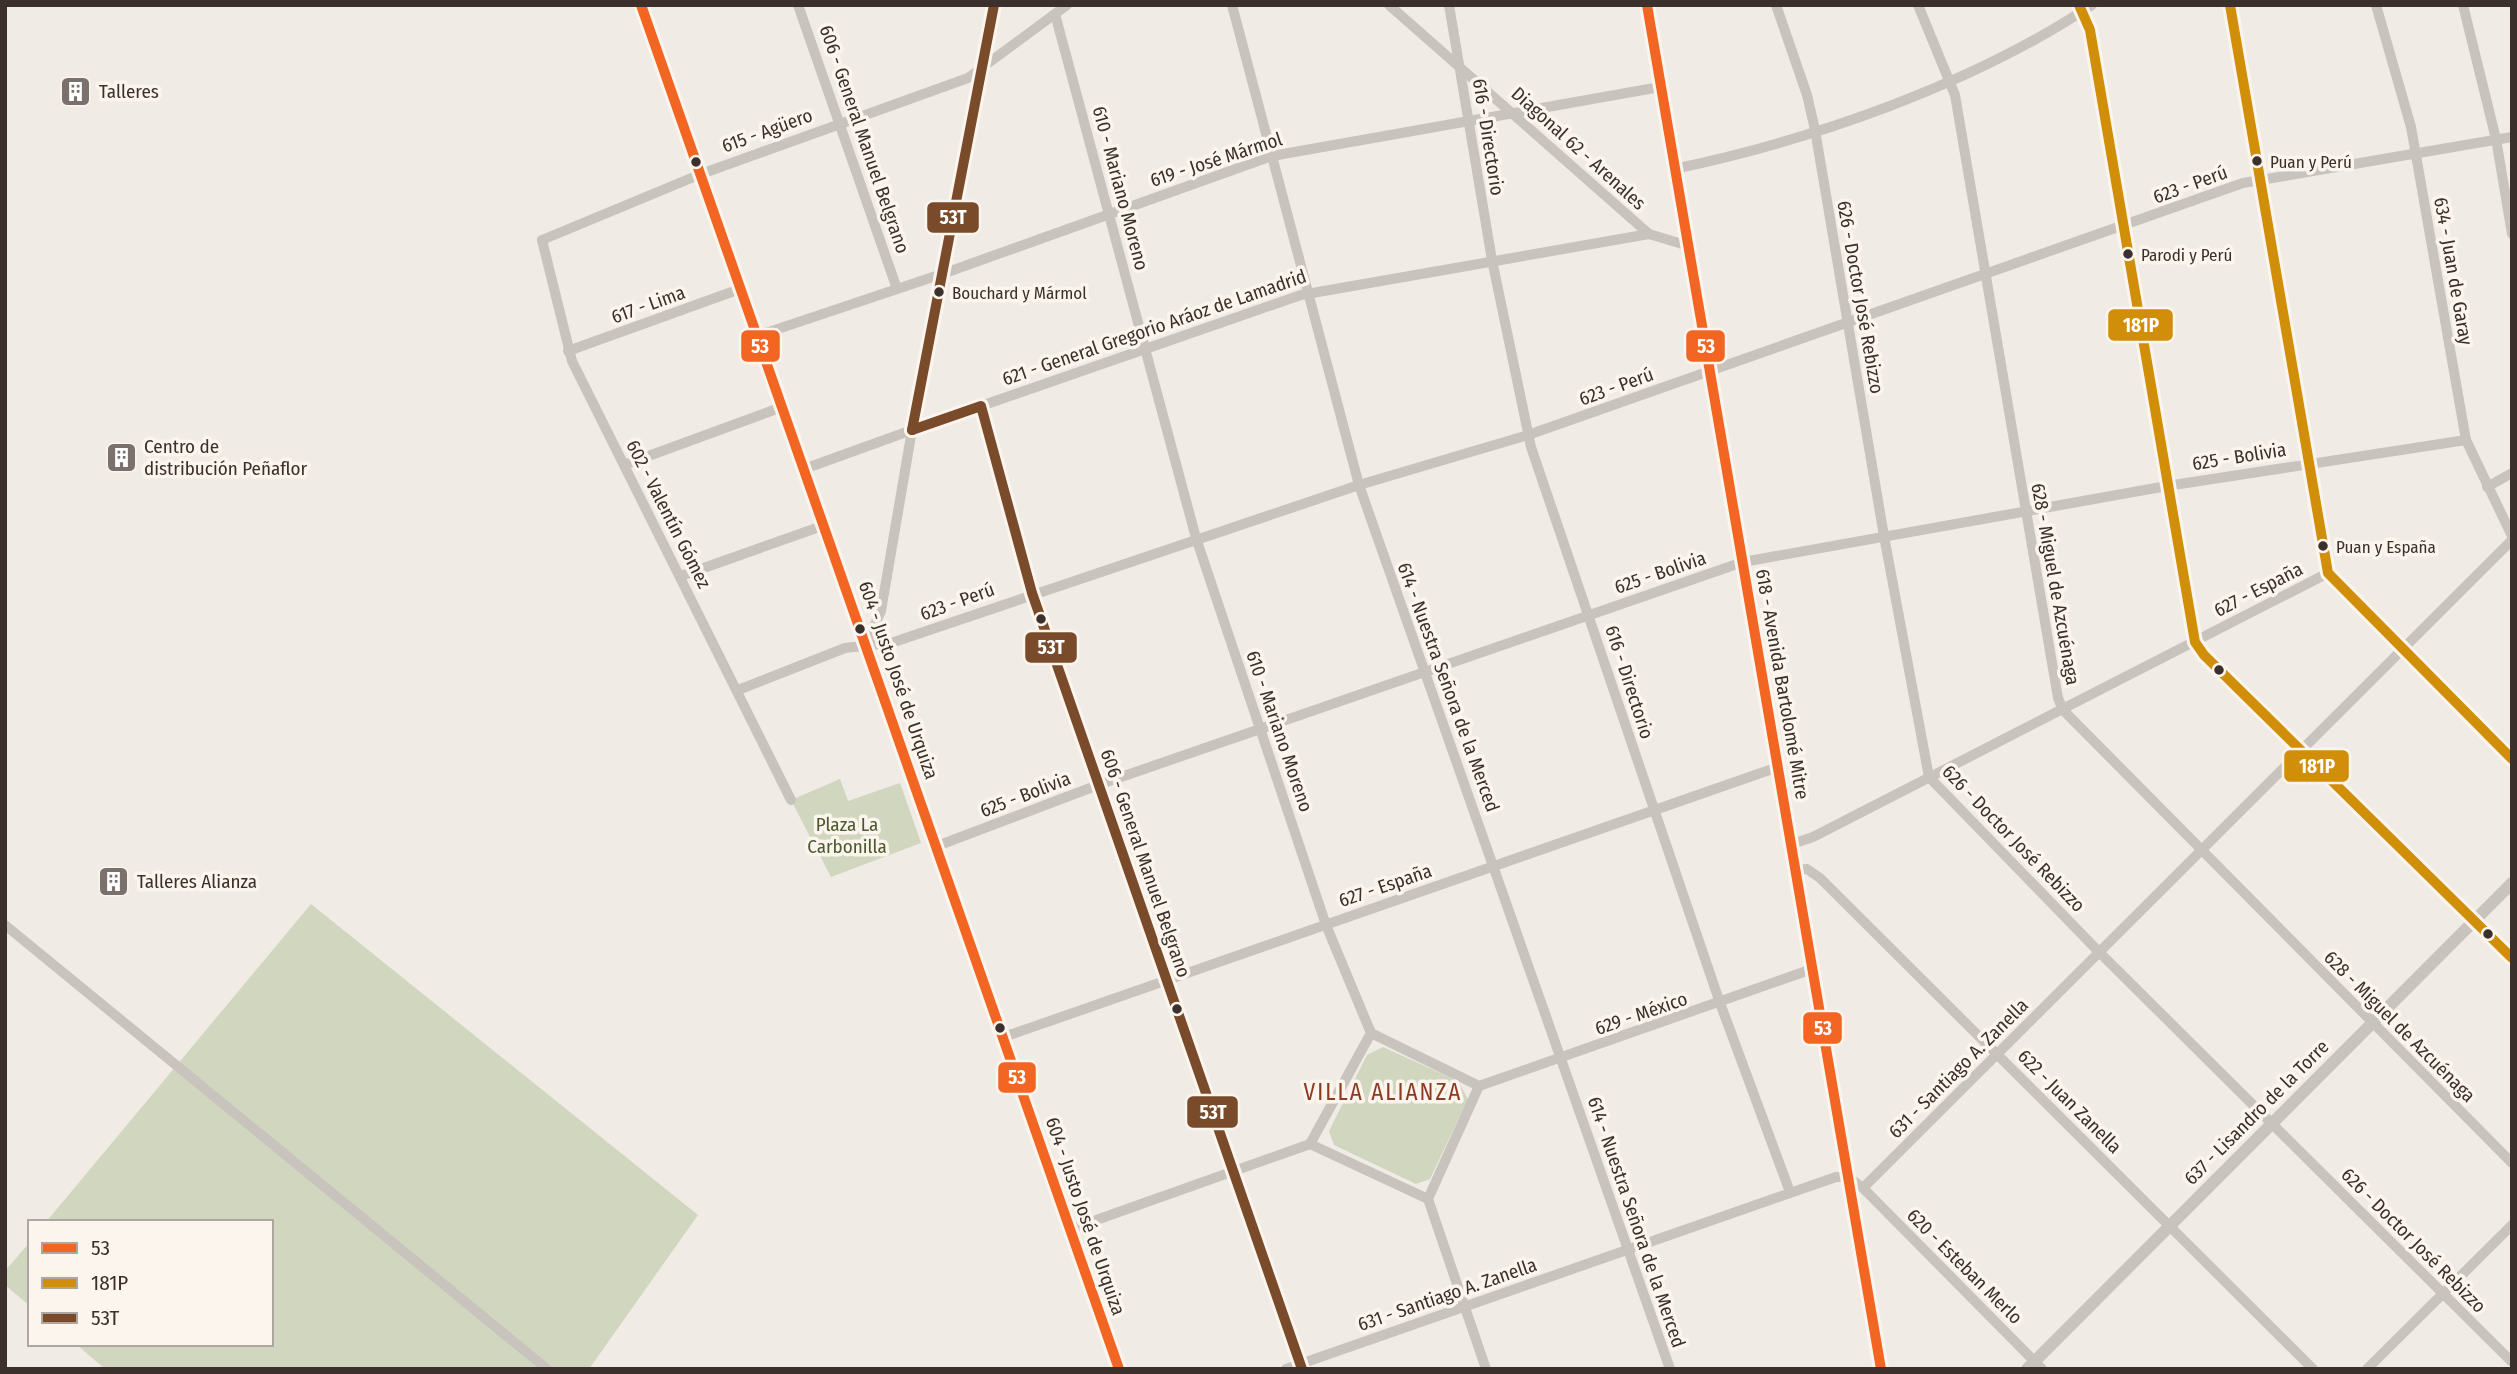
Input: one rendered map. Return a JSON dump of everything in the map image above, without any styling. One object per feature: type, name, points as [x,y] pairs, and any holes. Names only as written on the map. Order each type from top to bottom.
[{"type":"main road","name":"604 - Justo José de Urquiza","points":[[641,5],[1119,1369]]},
{"type":"main road","name":"618 - Avenida Bartolomé Mitre","points":[[1647,5],[1881,1369]]},
{"type":"street","name":"606 - General Manuel Belgrano","points":[[798,5],[897,286]]},
{"type":"street","points":[[866,644],[881,611],[912,430],[945,273],[994,5]]},
{"type":"street","name":"615 - Agüero","points":[[545,236],[840,122],[968,78],[1067,5]]},
{"type":"street","name":"614 - Nuestra Señora de la Merced","points":[[1232,5],[1359,485],[1670,1369]]},
{"type":"street","name":"Diagonal 62 - Arenales","points":[[1389,5],[1649,234]]},
{"type":"street","name":"616 - Directorio","points":[[1449,5],[1492,260],[1528,435],[1653,810],[1790,1192]]},
{"type":"street","name":"626 - Doctor José Rebizzo","points":[[1776,5],[1807,95],[1815,130],[1884,536],[1929,777],[2099,953],[2512,1362]]},
{"type":"street","name":"628 - Miguel de Azcuénaga","points":[[1918,5],[1951,82],[2057,698],[2063,710],[2512,1163]]},
{"type":"street","points":[[2230,5],[2328,573],[2512,760]]},
{"type":"street","name":"634 - Juan de Garay","points":[[2376,5],[2416,152],[2466,440],[2512,538]]},
{"type":"street","points":[[2463,5],[2496,139],[2512,234]]},
{"type":"street","points":[[1674,169],[1815,130],[1951,82],[2085,7],[2195,642],[2204,655],[2512,958]]},
{"type":"street","name":"610 - Mariano Moreno","points":[[1055,14],[1196,538],[1326,925],[1371,1033]]},
{"type":"street","name":"619 - José Mármol","points":[[757,336],[897,286],[945,273],[1272,156],[1467,119],[1660,87]]},
{"type":"street","name":"623 - Perú","points":[[738,690],[845,648],[891,643],[1196,538],[1359,485],[1528,435],[2259,179],[2512,137]]},
{"type":"street","name":"621 - General Gregorio Aráoz de Lamadrid","points":[[804,470],[1310,293],[1649,234],[1689,246]]},
{"type":"street","name":"602 - Valentín Gómez","points":[[545,236],[541,245],[568,351],[791,800]]},
{"type":"street","name":"617 - Lima","points":[[568,351],[740,289]]},
{"type":"street","name":"606 - General Manuel Belgrano","points":[[981,406],[1032,593],[1301,1366]]},
{"type":"street","points":[[624,465],[782,407]]},
{"type":"street","name":"625 - Bolivia","points":[[937,846],[1098,785],[1743,562],[2167,486],[2466,440]]},
{"type":"street","points":[[2487,486],[2512,473]]},
{"type":"street","points":[[681,576],[825,525]]},
{"type":"street","name":"631 - Santiago A. Zanella","points":[[1863,1188],[2403,651],[2512,538]]},
{"type":"street","name":"627 - España","points":[[1792,844],[1813,837],[2328,573]]},
{"type":"street","name":"627 - España","points":[[1004,1037],[1778,767]]},
{"type":"street","name":"622 - Juan Zanella","points":[[1796,870],[1807,869],[1820,878],[2313,1369]]},
{"type":"street","name":"637 - Lisandro de la Torre","points":[[2034,1366],[2169,1225],[2512,883]]},
{"type":"street","points":[[5,925],[547,1369]]},
{"type":"street","name":"629 - México","points":[[1479,1086],[1812,970]]},
{"type":"street","points":[[1071,1229],[1310,1144],[1371,1033],[1479,1086],[1428,1199],[1486,1369]]},
{"type":"street","points":[[1310,1144],[1428,1199]]},
{"type":"street","name":"631 - Santiago A. Zanella","points":[[1286,1369],[1629,1251],[1790,1192],[1836,1177],[1848,1177]]},
{"type":"street","points":[[1848,1177],[1863,1188]]},
{"type":"street","name":"620 - Esteban Merlo","points":[[1863,1188],[2034,1366]]},
{"type":"street","points":[[2367,1369],[2512,1225]]},
{"type":"green space","name":"Plaza La Carbonilla","points":[[840,779],[848,801],[900,783],[921,843],[831,877],[791,800]]},
{"type":"green space","points":[[311,904],[698,1215],[589,1369],[105,1369],[78,1346],[273,1346],[273,1220],[48,1220]]},
{"type":"green space","points":[[1383,1047],[1458,1081],[1468,1099],[1430,1179],[1416,1184],[1334,1145],[1329,1131],[1367,1055]]},
{"type":"green space","points":[[28,1244],[28,1304],[5,1285],[5,1271]]},
{"type":"transit line","name":"53","points":[[641,5],[1119,1369]]},
{"type":"transit line","name":"53T","points":[[912,430],[994,5]]},
{"type":"transit line","name":"53","points":[[1647,5],[1881,1369]]},
{"type":"transit line","name":"181P","points":[[2079,5],[2090,30],[2195,642],[2204,655],[2512,958]]},
{"type":"transit line","name":"181P","points":[[2230,5],[2328,573],[2512,759]]},
{"type":"transit line","name":"53T","points":[[912,430],[981,406],[1032,593],[1302,1369]]},
{"type":"place","name":"Talleres","points":[[76,91]]},
{"type":"place","name":"Puan y Perú","points":[[2257,161]]},
{"type":"place","name":"Parodi y Perú","points":[[2128,254]]},
{"type":"place","name":"Bouchard y Mármol","points":[[939,292]]},
{"type":"place","name":"Centro de distribución Peñaflor","points":[[121,457]]},
{"type":"place","name":"Puan y España","points":[[2323,546]]},
{"type":"place","name":"Talleres Alianza","points":[[114,881]]},
{"type":"district","name":"VILLA ALIANZA","points":[[1383,1092]]}]
